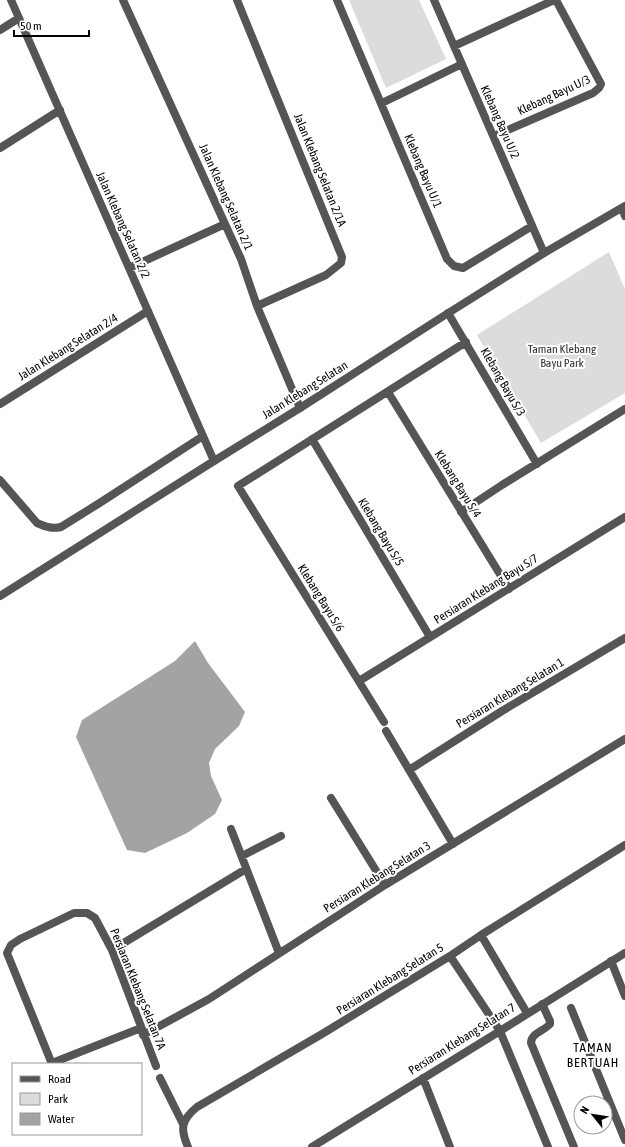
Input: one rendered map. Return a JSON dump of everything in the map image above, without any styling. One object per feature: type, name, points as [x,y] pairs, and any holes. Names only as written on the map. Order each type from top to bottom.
[{"type":"street","name":"Jalan Klebang Selatan 2/2","points":[[11,0],[214,461]]},
{"type":"street","name":"Jalan Klebang Selatan 2/1","points":[[123,0],[226,224],[241,260],[257,306],[300,408]]},
{"type":"street","name":"Jalan Klebang Selatan 2/1A","points":[[237,0],[342,257],[341,263],[326,274],[257,306]]},
{"type":"street","name":"Klebang Bayu U/1","points":[[337,0],[447,259],[454,266],[463,268],[532,226]]},
{"type":"street","name":"Klebang Bayu U/2","points":[[434,0],[544,253]]},
{"type":"street","points":[[454,46],[555,0]]},
{"type":"street","name":"Klebang Bayu U/3","points":[[494,136],[593,93],[600,88],[601,84],[555,0]]},
{"type":"street","points":[[0,30],[19,18]]},
{"type":"street","points":[[382,103],[462,64]]},
{"type":"street","points":[[0,148],[60,110]]},
{"type":"street","name":"Jalan Klebang Selatan","points":[[0,596],[544,253],[624,210]]},
{"type":"street","points":[[129,268],[226,224]]},
{"type":"street","name":"Jalan Klebang Selatan 2/4","points":[[0,404],[148,311]]},
{"type":"street","name":"Klebang Bayu S/3","points":[[448,313],[537,464]]},
{"type":"street","points":[[312,439],[466,342]]},
{"type":"street","name":"Klebang Bayu S/4","points":[[388,392],[509,588]]},
{"type":"street","points":[[461,512],[625,409]]},
{"type":"street","points":[[0,480],[37,523],[46,527],[54,528],[69,523],[203,436]]},
{"type":"street","name":"Klebang Bayu S/6","points":[[312,439],[238,486],[384,722]]},
{"type":"street","name":"Klebang Bayu S/5","points":[[312,439],[430,637]]},
{"type":"street","name":"Persiaran Klebang Bayu S/7","points":[[359,681],[625,517]]},
{"type":"street","name":"Persiaran Klebang Selatan 1","points":[[409,770],[625,638]]},
{"type":"street","points":[[386,731],[453,844]]},
{"type":"street","name":"Persiaran Klebang Selatan 3","points":[[55,1063],[142,1032],[209,999],[385,885],[625,739]]},
{"type":"street","points":[[331,798],[385,885]]},
{"type":"street","points":[[231,829],[280,953]]},
{"type":"street","points":[[242,856],[281,836]]},
{"type":"street","name":"Persiaran Klebang Selatan 5","points":[[183,1124],[188,1114],[197,1107],[322,1034],[450,956],[625,845]]},
{"type":"street","points":[[112,950],[246,869]]},
{"type":"street","name":"Persiaran Klebang Selatan 7A","points":[[52,1063],[7,954],[11,944],[20,939],[74,913],[87,912],[95,918],[112,950],[156,1066]]},
{"type":"street","points":[[481,935],[527,1013]]},
{"type":"street","name":"Persiaran Klebang Selatan 7","points":[[312,1147],[625,953]]},
{"type":"street","points":[[450,956],[500,1031],[548,1147]]},
{"type":"street","points":[[611,961],[625,996]]},
{"type":"street","points":[[542,1004],[550,1024],[534,1036],[531,1043],[574,1147]]},
{"type":"street","points":[[571,1008],[625,1140]]},
{"type":"street","points":[[160,1078],[183,1124],[186,1144]]},
{"type":"street","points":[[423,1078],[450,1147]]},
{"type":"green space","points":[[349,0],[419,0],[446,59],[386,88]]},
{"type":"green space","name":"Taman Klebang Bayu Park","points":[[609,252],[625,289],[625,393],[541,443],[477,335]]},
{"type":"water","points":[[195,641],[208,663],[245,712],[239,726],[215,749],[209,763],[211,776],[222,800],[215,814],[187,833],[145,853],[127,850],[76,737],[82,720],[175,661]]},
{"type":"district","name":"TAMAN BERTUAH","points":[[593,1054]]}]
